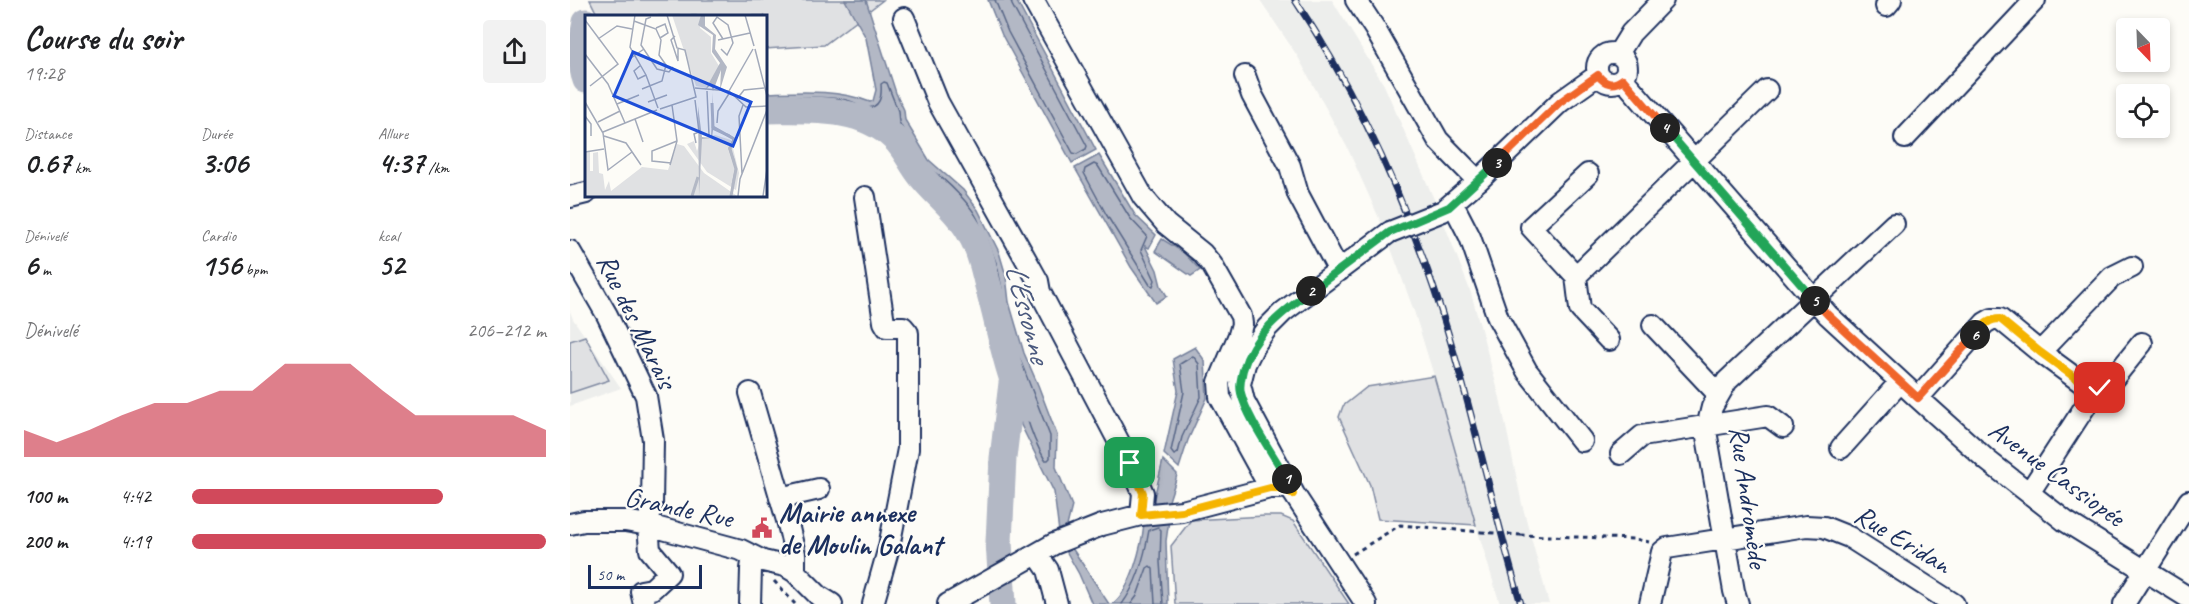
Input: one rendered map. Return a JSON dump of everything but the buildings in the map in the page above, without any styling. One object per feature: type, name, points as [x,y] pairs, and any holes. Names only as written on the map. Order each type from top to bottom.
[{"type":"street","points":[[1033,0],[1143,197],[1166,224],[1202,253],[1238,308],[1242,324],[1219,382],[1220,397],[1270,488]]},
{"type":"street","points":[[1356,0],[1438,140],[1478,181]]},
{"type":"street","points":[[1618,54],[1631,33],[1664,0]]},
{"type":"street","points":[[1905,138],[2035,0]]},
{"type":"street","points":[[904,18],[938,102],[1038,280],[1040,292],[1130,463],[1143,493],[1141,515]]},
{"type":"street","points":[[1610,53],[1618,54],[1624,58],[1628,67],[1623,79],[1616,84],[1601,80],[1598,75],[1598,62],[1610,53]]},
{"type":"street","points":[[1366,604],[1293,494],[1244,401],[1239,384],[1245,364],[1267,328],[1283,312],[1390,232],[1448,207],[1560,102],[1598,75]]},
{"type":"street","points":[[1245,76],[1252,95],[1290,166],[1298,194],[1339,271]]},
{"type":"street","name":"Avenue Cassiopée","points":[[1623,79],[1814,300],[1900,382],[1988,461],[2066,521],[2189,598]]},
{"type":"street","points":[[1576,276],[1767,90]]},
{"type":"street","points":[[1588,174],[1531,227],[1576,276],[1580,309],[1609,340]]},
{"type":"street","points":[[570,197],[585,193]]},
{"type":"street","points":[[865,197],[884,322],[887,327],[903,327],[908,333],[908,449],[889,547],[873,604]]},
{"type":"street","points":[[1448,207],[1470,237],[1498,318],[1527,370],[1582,441]]},
{"type":"street","name":"Rue Andromède","points":[[1738,604],[1706,431],[1718,394],[1727,381],[1894,224]]},
{"type":"street","name":"Rue des Marais","points":[[570,251],[608,315],[646,396],[653,440],[652,505],[648,525],[650,550],[669,573],[652,589],[641,591],[645,604]]},
{"type":"street","points":[[2040,352],[2112,277],[2132,267]]},
{"type":"street","points":[[1918,398],[1985,323],[1992,319],[2000,319],[2085,385],[2090,391],[2090,399],[2029,493]]},
{"type":"street","points":[[1653,325],[1718,394]]},
{"type":"street","points":[[2090,391],[2109,384],[2142,343]]},
{"type":"street","points":[[1841,448],[1900,382]]},
{"type":"street","points":[[750,393],[795,554],[795,572]]},
{"type":"street","points":[[1621,454],[1642,436],[1768,416],[1783,427]]},
{"type":"street","points":[[948,604],[970,598],[987,581],[1054,545],[1122,519],[1182,511],[1270,488],[1282,488],[1293,494]]},
{"type":"street","points":[[780,498],[819,489]]},
{"type":"street","points":[[2124,604],[2189,501]]},
{"type":"street","name":"Grande Rue","points":[[570,524],[605,521],[648,525],[741,550],[752,562],[763,561],[785,566],[795,572],[819,596],[832,604]]},
{"type":"street","name":"Rue Eridan","points":[[1665,549],[1670,546],[1806,526],[1824,527],[1837,531],[1954,604]]},
{"type":"street","points":[[1054,545],[1048,570],[1057,604]]},
{"type":"street","points":[[1650,604],[1662,552],[1665,549]]},
{"type":"street","points":[[750,604],[752,562]]},
{"type":"path","points":[[1338,563],[1400,525],[1520,535],[1635,539],[1665,549]]},
{"type":"path","points":[[752,562],[773,580],[793,603]]},
{"type":"shaded area","points":[[590,0],[883,0],[824,45],[766,49],[766,15],[598,15]]},
{"type":"shaded area","points":[[1260,0],[1332,0],[1384,85],[1437,206],[1383,227],[1347,147],[1298,57]]},
{"type":"shaded area","points":[[1444,223],[1471,293],[1500,398],[1522,504],[1549,604],[1500,604],[1434,376],[1414,311],[1389,243]]},
{"type":"shaded area","points":[[570,311],[573,319],[621,388],[570,406]]},
{"type":"shaded area","points":[[585,336],[609,380],[570,393],[570,341]]},
{"type":"shaded area","points":[[1434,376],[1476,525],[1378,519],[1370,485],[1339,417],[1343,406],[1367,387]]},
{"type":"shaded area","points":[[1281,516],[1293,521],[1349,604],[1175,604],[1171,546],[1191,520]]},
{"type":"water","points":[[845,0],[866,0],[896,93],[904,110],[905,120],[929,160],[963,190],[978,210],[999,252],[1006,276],[1009,302],[1024,353],[1057,435],[1056,467],[1072,506],[1066,530],[1059,532],[1054,492],[1021,425],[1008,359],[982,259],[969,230],[922,178],[901,145],[873,123],[856,116],[833,111],[766,110],[766,93],[831,93],[873,101],[876,90],[866,38]]},
{"type":"water","points":[[988,0],[1016,0],[1096,150],[1072,163],[1002,35]]},
{"type":"water","points":[[1099,155],[1135,215],[1156,235],[1149,248],[1145,246],[1167,296],[1156,303],[1131,267],[1075,168]]},
{"type":"water","points":[[1162,239],[1183,252],[1200,270],[1191,276],[1155,251]]},
{"type":"water","points":[[1195,347],[1205,361],[1207,398],[1188,440],[1179,468],[1164,454],[1178,391],[1173,359]]},
{"type":"water","points":[[1163,460],[1177,474],[1168,505],[1152,507]]},
{"type":"water","points":[[1169,520],[1166,541],[1168,604],[1112,604],[1119,598],[1130,578],[1138,555],[1144,523]]},
{"type":"water","points":[[1070,545],[1109,604],[1092,604],[1065,549]]},
{"type":"waterway","name":"L'Essonne","points":[[585,28],[582,44],[585,76]]},
{"type":"waterway","name":"L'Essonne","points":[[766,110],[817,110],[851,115],[881,128],[899,143],[921,176],[960,219],[974,241],[983,264],[1008,362],[1024,409]]},
{"type":"waterway","points":[[1003,604],[999,542],[1003,458],[1012,383]]},
{"type":"railway","points":[[1295,0],[1356,104],[1406,213],[1447,328],[1521,604]]},
{"type":"place","name":"Mairie annexe de Moulin Galant","points":[[762,528]]},
{"type":"route","points":[[1130,463],[1143,493],[1141,515],[1182,511],[1270,488],[1282,488],[1293,494],[1244,401],[1239,384],[1245,364],[1267,328],[1283,312],[1390,232],[1449,207],[1560,102],[1598,75],[1601,80],[1610,84],[1619,83],[1623,79],[1828,315],[1918,398],[1985,323],[1992,319],[2000,319],[2090,391],[2100,388]]}]
